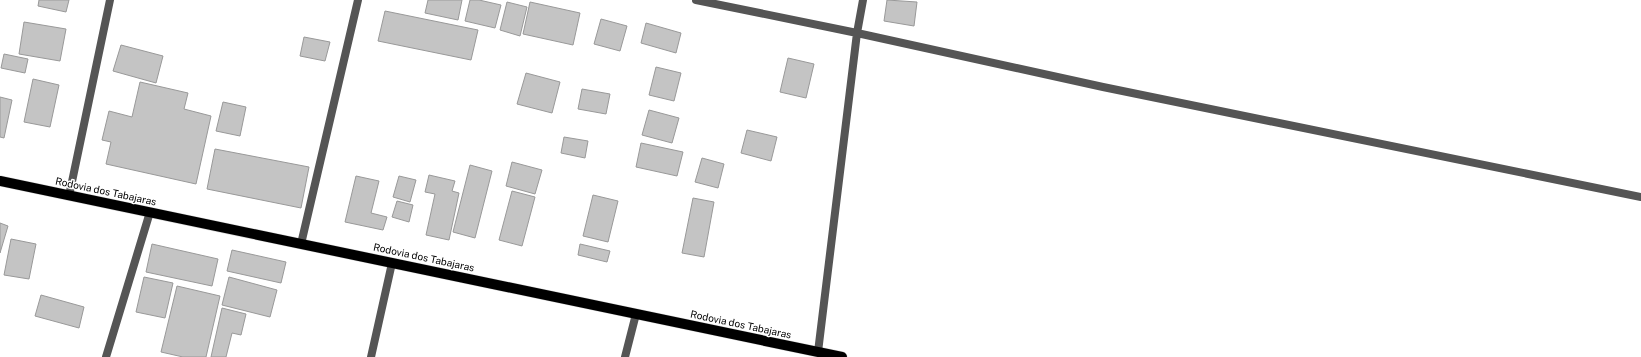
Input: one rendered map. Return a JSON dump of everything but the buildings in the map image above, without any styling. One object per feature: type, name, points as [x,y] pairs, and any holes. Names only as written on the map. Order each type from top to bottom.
[{"type":"main road","name":"Rodovia dos Tabajaras","points":[[0,181],[842,357]]},
{"type":"street","points":[[69,196],[110,0]]},
{"type":"street","points":[[301,244],[358,0]]},
{"type":"street","points":[[696,0],[857,32],[1103,87],[1641,197]]},
{"type":"street","points":[[818,352],[857,32],[863,0]]},
{"type":"street","points":[[106,357],[150,212]]},
{"type":"street","points":[[371,357],[392,263]]},
{"type":"street","points":[[624,357],[636,314]]}]
